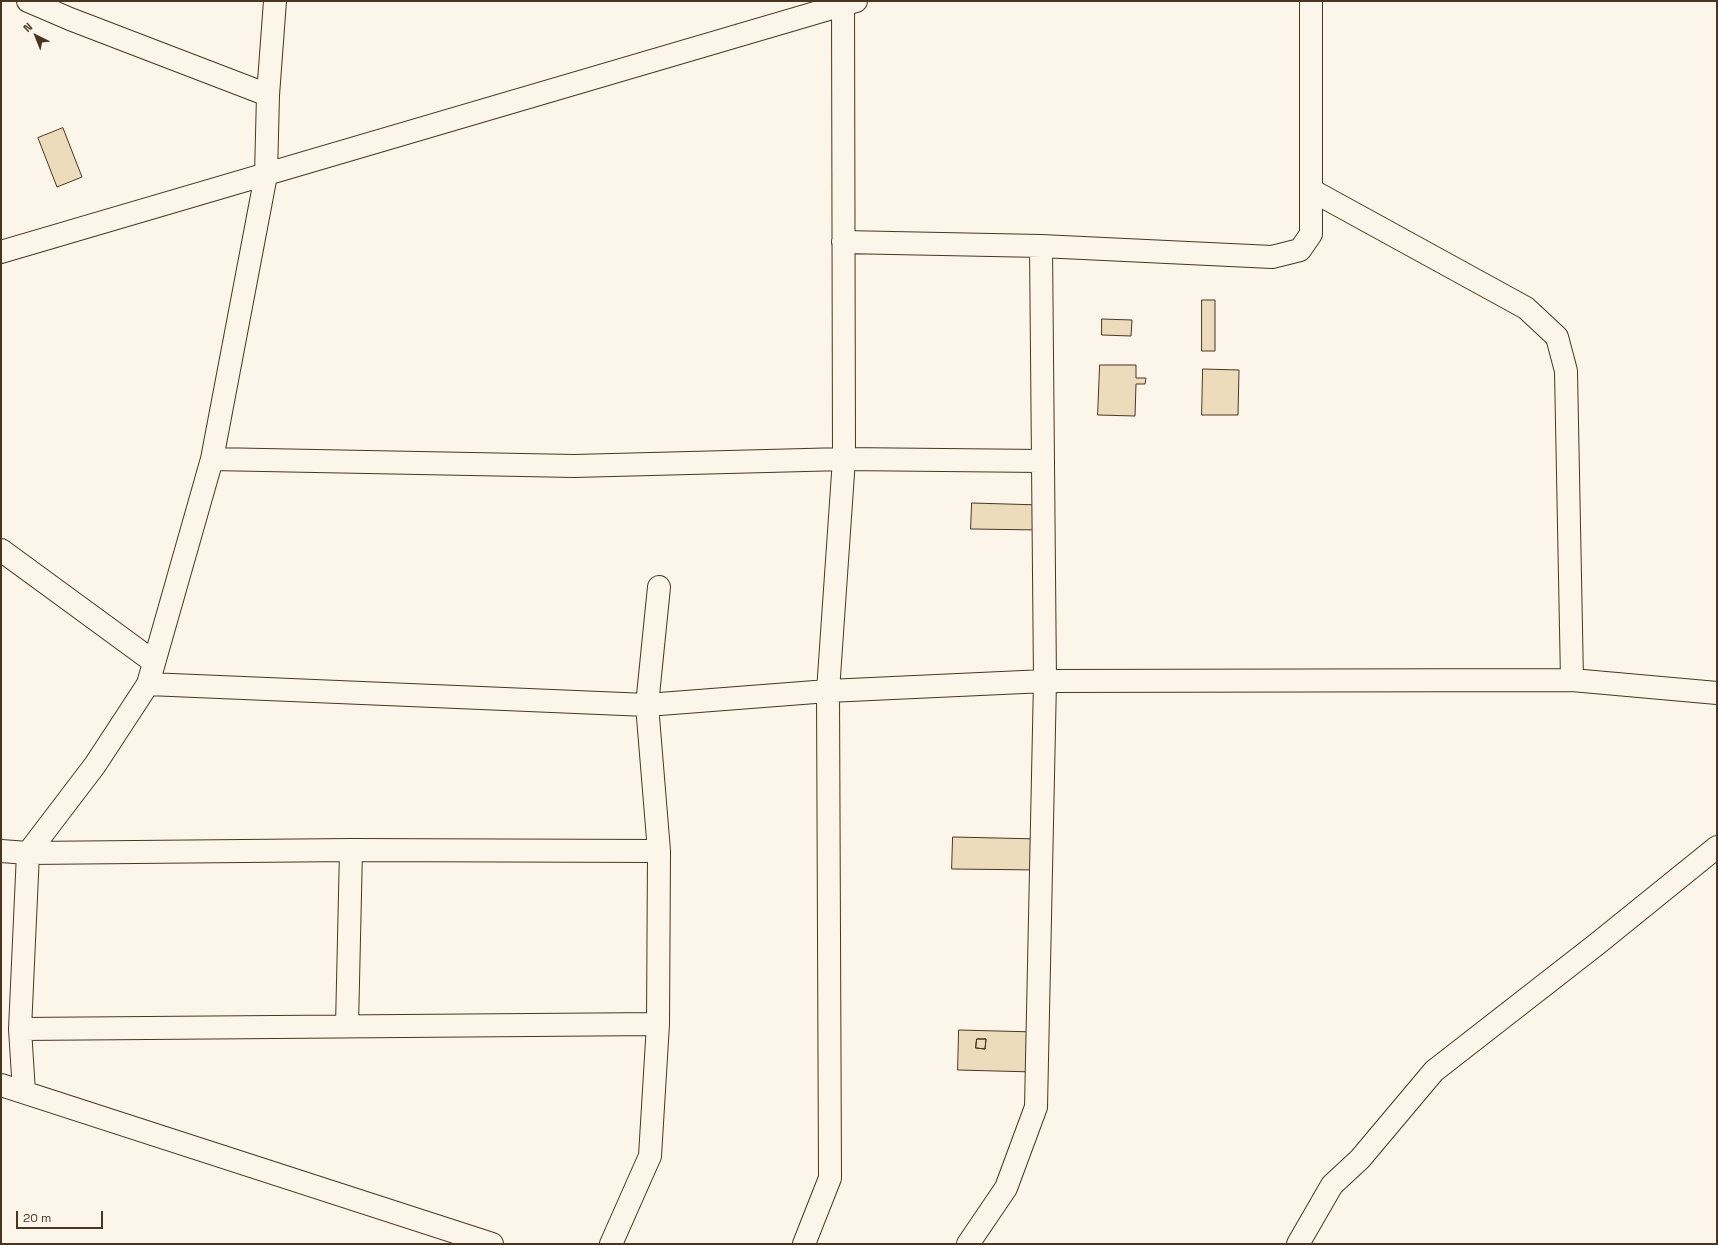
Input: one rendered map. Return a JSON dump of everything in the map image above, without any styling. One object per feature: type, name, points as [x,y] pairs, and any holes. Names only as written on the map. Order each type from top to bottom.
[{"type":"street","points":[[28,1],[70,19],[268,95]]},
{"type":"street","points":[[24,1092],[20,1029],[28,854],[95,765],[148,684],[212,459],[266,175],[268,95],[275,1]]},
{"type":"street","points":[[843,242],[1042,246],[1272,257],[1300,250],[1311,234],[1311,1]]},
{"type":"street","points":[[1,252],[266,175],[847,2],[843,242],[844,459],[828,691],[830,1178],[804,1244]]},
{"type":"street","points":[[1311,190],[1526,308],[1556,337],[1566,371],[1572,680]]},
{"type":"street","points":[[968,1244],[1006,1188],[1036,1107],[1045,681],[1042,461],[1042,246]]},
{"type":"street","points":[[212,459],[574,466],[844,459],[1042,461]]},
{"type":"street","points":[[1,550],[154,662]]},
{"type":"street","points":[[611,1244],[650,1156],[658,1024],[659,852],[647,705],[659,587]]},
{"type":"street","points":[[148,684],[647,705],[828,691],[1045,681],[1572,680],[1717,693]]},
{"type":"street","points":[[1298,1244],[1332,1185],[1360,1159],[1434,1071],[1708,863],[1717,847]]},
{"type":"street","points":[[1,851],[28,854],[351,850],[659,852]]},
{"type":"street","points":[[347,1026],[351,850]]},
{"type":"street","points":[[20,1029],[658,1024]]},
{"type":"street","points":[[1,1085],[492,1244]]},
{"type":"building","points":[[63,128],[82,177],[57,187],[38,138]]},
{"type":"building","points":[[1202,300],[1215,300],[1215,351],[1202,351]]},
{"type":"building","points":[[1102,319],[1132,320],[1131,336],[1102,335]]},
{"type":"building","points":[[1100,365],[1136,365],[1136,378],[1146,378],[1145,384],[1136,384],[1135,416],[1098,415]]},
{"type":"building","points":[[1203,369],[1239,370],[1238,415],[1202,415]]},
{"type":"building","points":[[972,503],[1041,505],[1041,530],[971,529]]},
{"type":"building","points":[[953,837],[1040,839],[1040,870],[952,869]]},
{"type":"building","points":[[959,1030],[1036,1032],[1034,1072],[958,1070]],"holes":[[[977,1039],[986,1039],[985,1049],[976,1048]]]},
{"type":"building","points":[[977,1039],[986,1039],[985,1049],[976,1048]]}]
